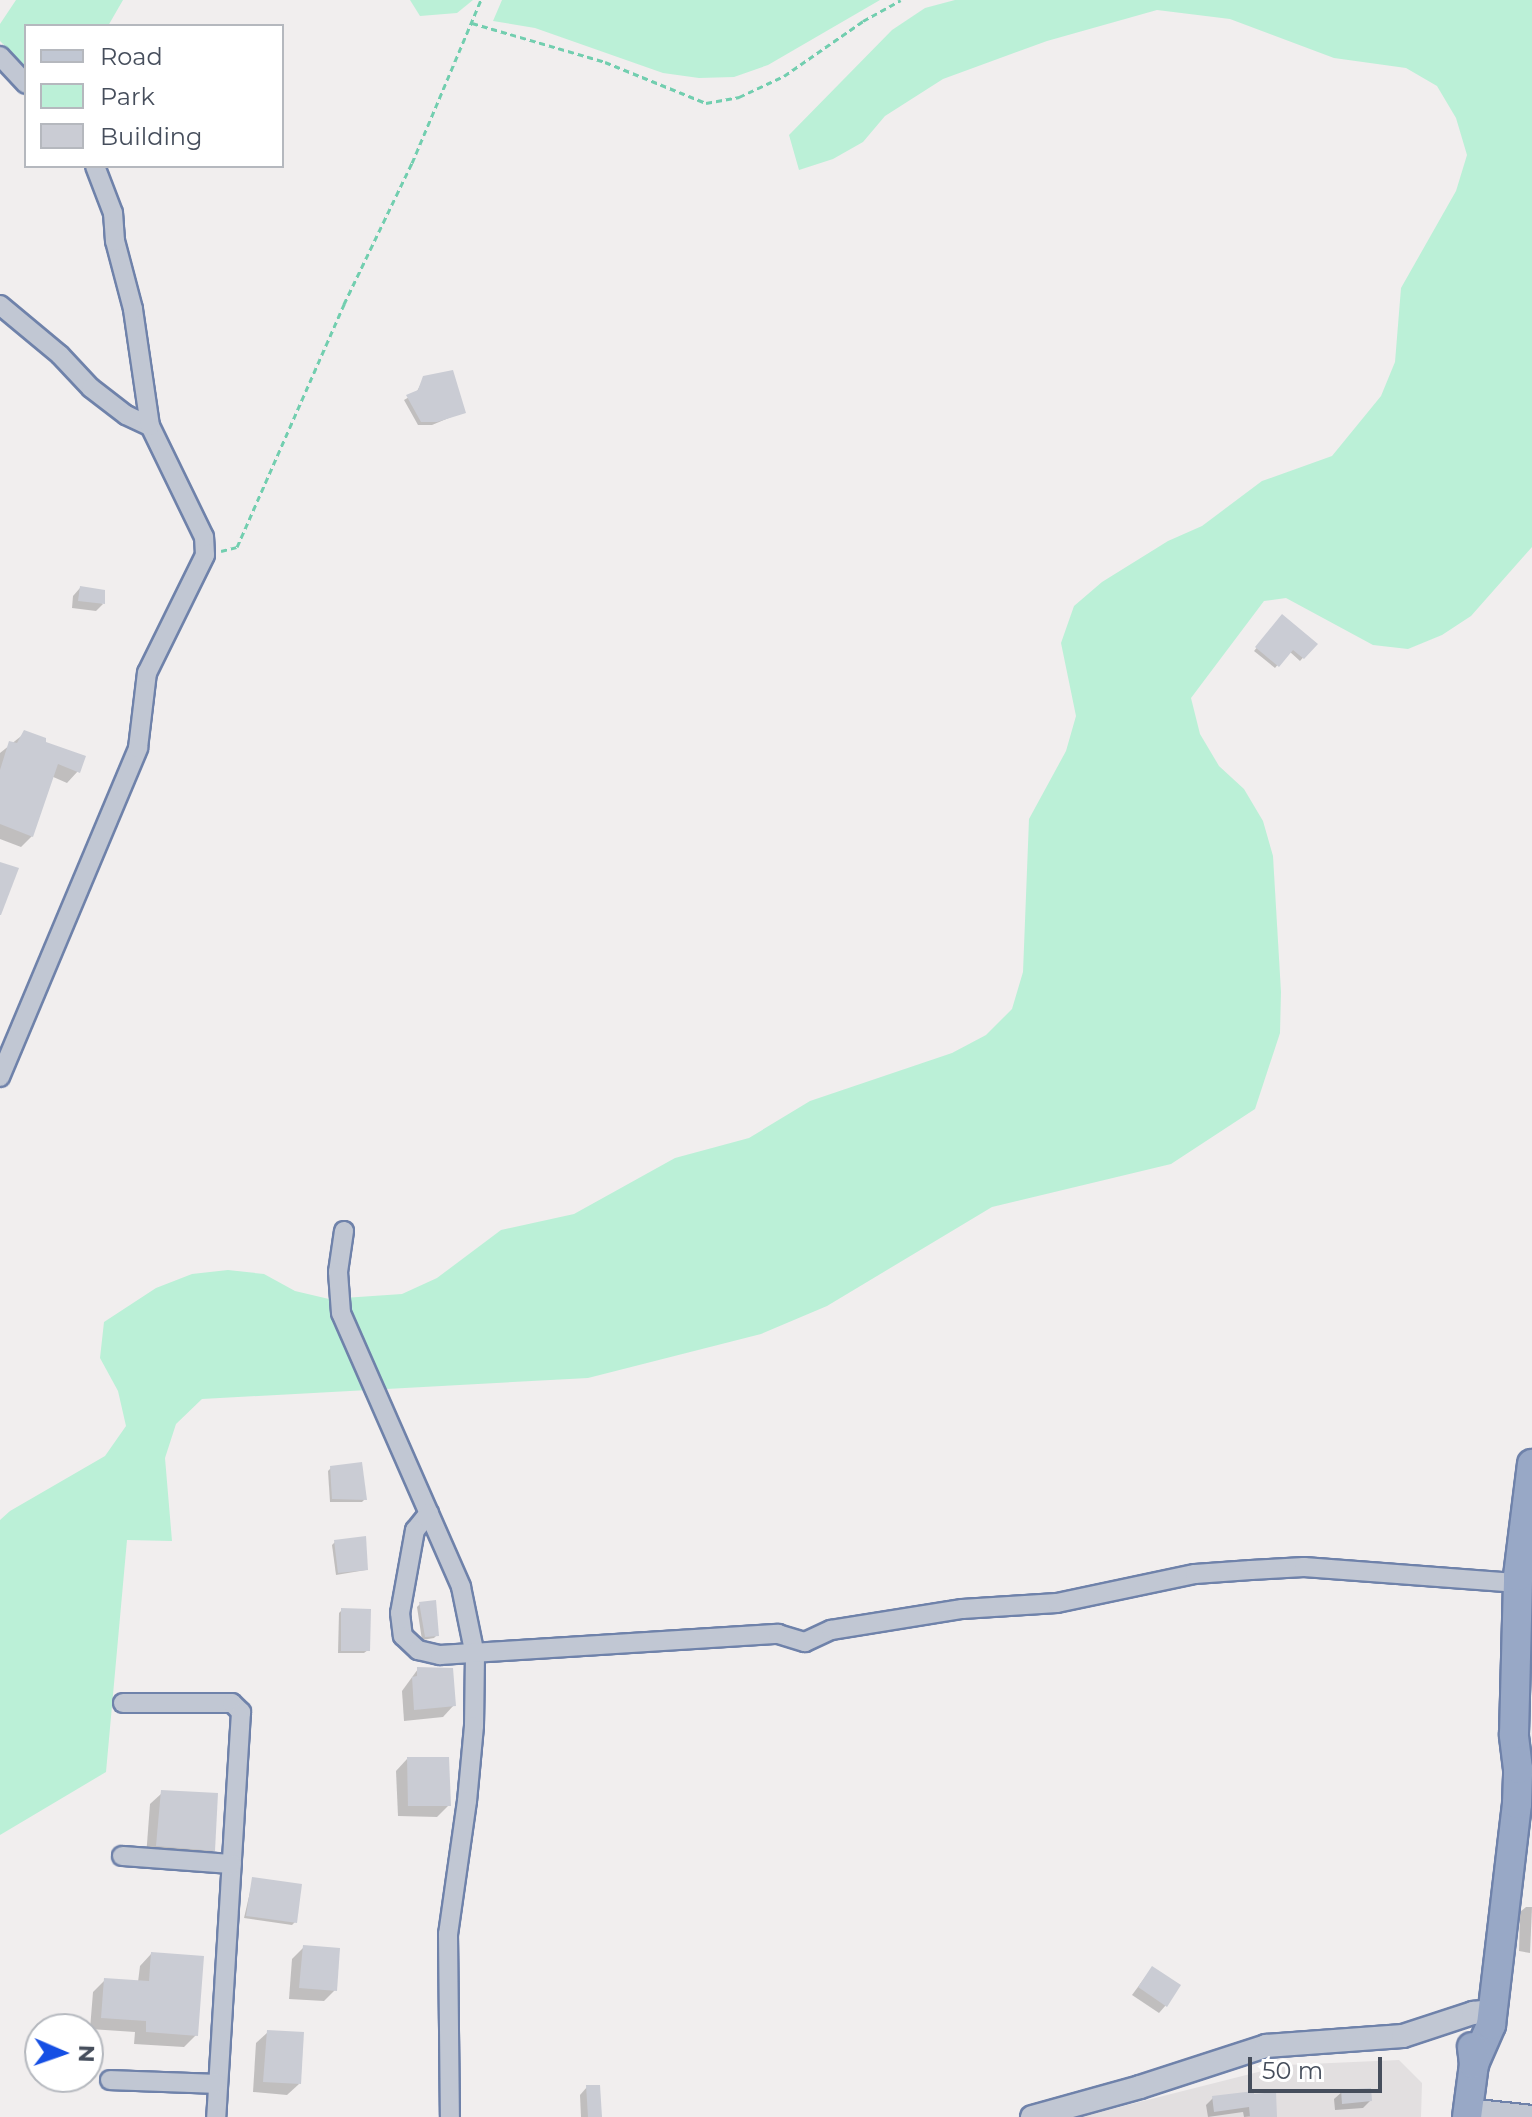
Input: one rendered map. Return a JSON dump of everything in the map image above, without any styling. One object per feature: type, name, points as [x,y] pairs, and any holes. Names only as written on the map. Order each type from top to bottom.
[{"type":"highway","points":[[1467,2112],[1474,2064],[1487,2039],[1483,2012],[1517,1804],[1514,1734],[1518,1583],[1532,1464]]},
{"type":"street","points":[[0,56],[24,82]]},
{"type":"street","points":[[0,1077],[138,748],[147,673],[205,555],[204,537],[150,426],[133,309],[115,241],[113,213],[96,168]]},
{"type":"street","points":[[0,305],[60,355],[91,388],[126,415],[150,426]]},
{"type":"street","points":[[344,1231],[338,1272],[341,1313],[461,1587],[475,1655],[472,1741],[448,1934],[450,2117]]},
{"type":"street","points":[[429,1513],[415,1530],[400,1613],[403,1636],[418,1650],[440,1655],[778,1634],[805,1642],[831,1630],[934,1613],[1057,1603],[1168,1579],[1251,1570],[1304,1567],[1518,1583]]},
{"type":"street","points":[[123,1703],[232,1703],[241,1712],[216,2117]]},
{"type":"street","points":[[122,1856],[232,1864]]},
{"type":"street","points":[[1032,2117],[1266,2046],[1403,2036],[1483,2012]]},
{"type":"street","points":[[110,2080],[217,2084]]},
{"type":"street","points":[[1467,2112],[1532,2115]]},
{"type":"path","points":[[205,555],[237,547],[481,0]]},
{"type":"path","points":[[472,23],[605,62],[706,103],[739,97],[784,76],[863,21],[901,0]]},
{"type":"shaded area","points":[[1399,2060],[1422,2083],[1421,2117],[1080,2117],[1286,2065]]},
{"type":"green space","points":[[16,0],[123,0],[109,24],[24,24],[24,65],[0,41],[0,24]]},
{"type":"green space","points":[[410,0],[473,0],[457,13],[420,16]]},
{"type":"green space","points":[[502,0],[880,0],[768,65],[734,77],[699,78],[663,73],[535,28],[493,21]]},
{"type":"green space","points":[[955,0],[1532,0],[1532,547],[1471,616],[1442,635],[1408,649],[1373,645],[1286,598],[1264,601],[1191,698],[1200,734],[1219,766],[1244,789],[1263,821],[1273,856],[1281,992],[1280,1033],[1255,1109],[1171,1164],[992,1207],[827,1306],[761,1334],[588,1378],[202,1399],[176,1424],[165,1458],[172,1541],[127,1540],[106,1772],[0,1835],[0,1520],[10,1511],[105,1456],[126,1426],[118,1391],[100,1358],[104,1322],[156,1288],[192,1274],[228,1270],[264,1274],[295,1291],[329,1299],[402,1294],[437,1278],[501,1230],[574,1214],[675,1158],[749,1138],[810,1101],[952,1053],[986,1035],[1012,1009],[1023,972],[1029,819],[1066,751],[1076,716],[1061,643],[1074,606],[1102,582],[1168,541],[1202,526],[1262,481],[1332,456],[1381,396],[1395,362],[1401,288],[1456,191],[1467,155],[1456,118],[1437,86],[1406,68],[1334,58],[1230,19],[1157,10],[1047,41],[943,79],[885,116],[863,142],[833,159],[799,170],[789,135],[892,30],[925,8]]},
{"type":"building","points":[[453,370],[466,413],[437,422],[421,422],[406,395],[418,390],[423,376]]},
{"type":"building","points":[[80,586],[105,590],[105,604],[78,601]]},
{"type":"building","points":[[1282,614],[1318,644],[1304,659],[1293,650],[1279,667],[1255,647]]},
{"type":"building","points":[[24,730],[46,738],[46,742],[86,756],[80,773],[58,764],[33,837],[0,824],[0,770],[9,741],[17,743]]},
{"type":"building","points":[[0,862],[19,868],[1,915],[0,915]]},
{"type":"building","points":[[362,1462],[367,1500],[332,1499],[330,1466]]},
{"type":"building","points":[[366,1536],[368,1570],[338,1573],[334,1540]]},
{"type":"building","points":[[436,1600],[439,1636],[425,1637],[419,1602]]},
{"type":"building","points":[[341,1608],[371,1609],[370,1651],[341,1651]]},
{"type":"building","points":[[417,1667],[453,1668],[456,1706],[414,1710],[412,1677],[417,1676]]},
{"type":"building","points":[[407,1757],[449,1757],[451,1806],[408,1806]]},
{"type":"building","points":[[161,1790],[218,1793],[215,1851],[156,1846]]},
{"type":"building","points":[[252,1877],[302,1884],[297,1923],[246,1916]]},
{"type":"building","points":[[303,1945],[340,1948],[337,1991],[299,1988]]},
{"type":"building","points":[[151,1952],[204,1956],[198,2036],[146,2032],[146,2021],[104,2018],[101,2013],[104,1978],[149,1981]]},
{"type":"building","points":[[1152,1966],[1181,1985],[1167,2007],[1138,1987]]},
{"type":"building","points":[[267,2030],[304,2032],[301,2084],[263,2082]]},
{"type":"building","points":[[586,2085],[600,2085],[602,2117],[588,2117]]},
{"type":"building","points":[[1371,2088],[1372,2101],[1342,2104],[1341,2090]]},
{"type":"building","points":[[1254,2091],[1254,2094],[1276,2092],[1277,2117],[1250,2117],[1249,2107],[1214,2112],[1212,2096]]}]
